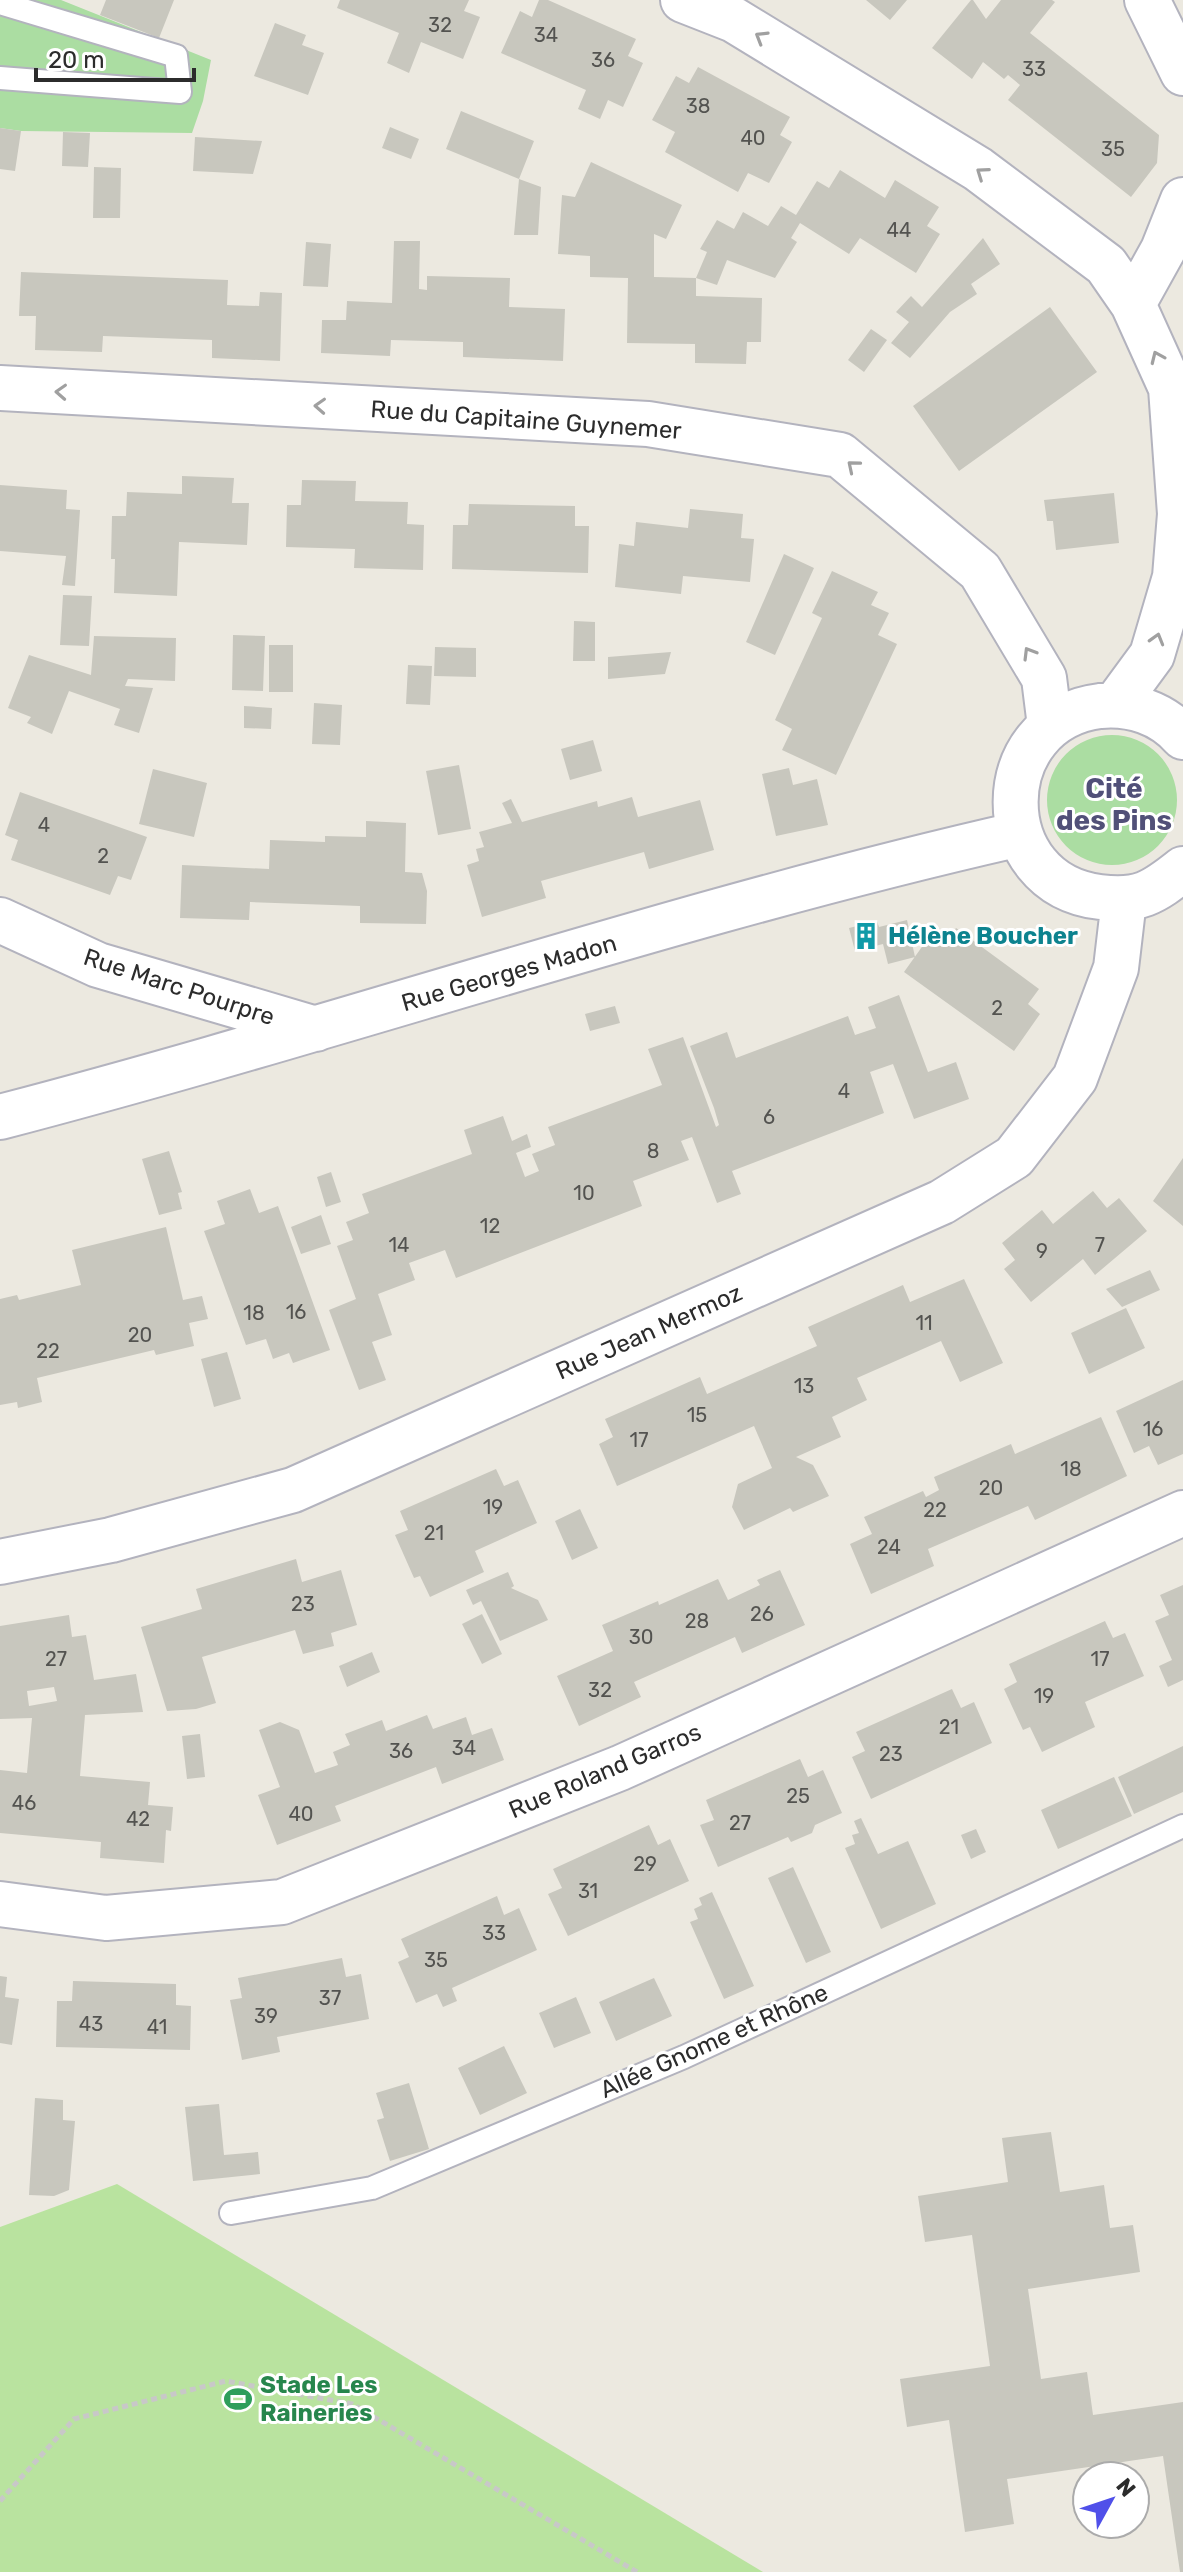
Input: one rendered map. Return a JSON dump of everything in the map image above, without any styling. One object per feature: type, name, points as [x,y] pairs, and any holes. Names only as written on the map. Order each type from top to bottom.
[{"type":"street","points":[[683,0],[734,20],[978,169],[1106,265],[1133,304],[1171,388],[1180,514],[1175,577],[1152,655],[1116,704]]},
{"type":"street","points":[[1147,0],[1183,73]]},
{"type":"street","points":[[1133,304],[1163,250],[1183,200]]},
{"type":"street","name":"Rue du Capitaine Guynemer","points":[[0,388],[648,424],[840,455],[980,571],[1044,678],[1050,726]]},
{"type":"street","points":[[1183,737],[1174,726],[1144,709],[1116,704],[1083,709],[1050,726],[1032,746],[1017,777],[1015,817],[1036,864],[1048,878],[1078,895],[1124,900],[1157,890],[1183,869]]},
{"type":"street","name":"Rue Georges Madon","points":[[0,1117],[316,1029],[824,881],[1020,834]]},
{"type":"street","name":"Rue Jean Mermoz","points":[[0,1562],[111,1540],[293,1490],[942,1202],[1014,1157],[1075,1078],[1116,968],[1124,900]]},
{"type":"street","name":"Rue Marc Pourpre","points":[[0,920],[98,965],[316,1029]]},
{"type":"street","name":"Rue Roland Garros","points":[[0,1904],[106,1918],[282,1902],[620,1768],[1183,1513]]},
{"type":"lane","points":[[0,3],[176,56],[180,92],[0,78]]},
{"type":"lane","name":"Allée Gnome et Rhône","points":[[231,2213],[372,2188],[684,2057],[1183,1826]]},
{"type":"path","points":[[0,2501],[74,2419],[226,2381],[352,2404],[637,2572]]},
{"type":"green space","points":[[0,0],[61,0],[211,60],[203,101],[192,133],[21,131],[0,128]]},
{"type":"green space","points":[[1112,735],[1137,740],[1158,754],[1172,775],[1177,800],[1172,825],[1158,846],[1137,860],[1112,865],[1087,860],[1066,846],[1052,825],[1047,800],[1052,775],[1066,754],[1087,740]]},
{"type":"green space","name":"Stade Les Raineries","points":[[117,2184],[763,2572],[0,2572],[0,2227]]},
{"type":"building","points":[[106,0],[174,0],[159,38],[100,15]]},
{"type":"building","points":[[340,0],[469,0],[464,11],[480,17],[463,59],[421,42],[409,73],[387,63],[399,33],[337,8]]},
{"type":"building","points":[[539,0],[548,0],[636,39],[628,56],[643,63],[623,107],[608,100],[600,119],[578,109],[586,90],[501,53],[520,11],[532,17]]},
{"type":"building","points":[[866,0],[907,0],[890,20]]},
{"type":"building","points":[[971,0],[986,19],[1001,0],[1055,2],[1030,33],[1159,135],[1157,163],[1131,197],[1008,100],[1020,85],[1008,75],[1004,79],[983,62],[972,79],[932,48]]},
{"type":"building","points":[[275,23],[306,35],[302,45],[324,53],[308,95],[254,76]]},
{"type":"building","points":[[698,67],[790,117],[780,135],[792,142],[769,183],[748,173],[738,192],[665,152],[675,132],[652,120],[676,76],[689,83]]},
{"type":"building","points":[[461,111],[534,141],[519,179],[446,149]]},
{"type":"building","points":[[390,127],[419,139],[411,159],[382,148]]},
{"type":"building","points":[[0,128],[21,131],[15,171],[0,169]]},
{"type":"building","points":[[63,132],[90,133],[88,167],[62,166]]},
{"type":"building","points":[[195,137],[262,141],[253,174],[193,171]]},
{"type":"building","points":[[591,162],[682,205],[666,239],[654,234],[654,277],[696,278],[696,296],[762,298],[761,342],[747,342],[746,364],[695,363],[695,344],[627,343],[628,278],[590,277],[590,256],[558,254],[562,195],[575,197]]},
{"type":"building","points":[[94,167],[121,168],[120,218],[93,218]]},
{"type":"building","points":[[840,170],[885,198],[895,180],[939,207],[927,226],[940,234],[916,273],[860,238],[849,254],[800,223],[791,238],[797,242],[775,278],[727,260],[717,285],[696,278],[707,252],[700,249],[717,220],[734,229],[743,212],[768,226],[781,206],[796,215],[817,181],[829,188]]},
{"type":"building","points":[[519,179],[541,187],[538,235],[514,235]]},
{"type":"building","points":[[983,238],[1000,264],[971,284],[977,294],[950,312],[910,358],[891,343],[909,322],[896,312],[911,296],[922,307]]},
{"type":"building","points":[[394,241],[420,241],[419,289],[427,290],[427,276],[510,278],[509,307],[565,309],[563,361],[463,357],[463,342],[391,340],[390,356],[321,353],[322,320],[346,320],[347,301],[392,303]]},
{"type":"building","points":[[306,242],[331,244],[328,287],[303,286]]},
{"type":"building","points":[[21,272],[228,280],[227,305],[259,306],[260,292],[282,293],[280,361],[212,358],[212,340],[103,336],[102,352],[35,350],[36,316],[19,316]]},
{"type":"building","points":[[1050,307],[1097,372],[959,471],[913,406]]},
{"type":"building","points":[[871,329],[887,340],[864,372],[848,360]]},
{"type":"building","points":[[182,476],[234,478],[232,503],[249,503],[247,545],[179,542],[177,596],[114,593],[112,516],[126,516],[127,492],[182,494]]},
{"type":"building","points":[[302,480],[356,481],[355,501],[408,502],[407,524],[424,525],[423,570],[354,568],[355,549],[286,547],[287,505],[301,505]]},
{"type":"building","points":[[0,485],[67,490],[66,509],[80,510],[75,586],[62,585],[66,556],[0,551]]},
{"type":"building","points":[[1114,493],[1119,543],[1056,550],[1053,521],[1047,521],[1044,500]]},
{"type":"building","points":[[469,504],[575,506],[575,526],[589,526],[588,573],[452,569],[453,525],[468,525]]},
{"type":"building","points":[[690,509],[743,514],[741,538],[754,539],[750,582],[683,576],[681,594],[615,587],[619,544],[634,546],[636,522],[688,528]]},
{"type":"building","points":[[784,554],[814,568],[775,655],[746,642]]},
{"type":"building","points":[[832,571],[878,592],[871,605],[889,613],[878,635],[897,644],[836,775],[782,750],[792,729],[775,720],[822,618],[812,613]]},
{"type":"building","points":[[63,595],[92,596],[89,646],[60,645]]},
{"type":"building","points":[[574,621],[595,622],[595,661],[573,661]]},
{"type":"building","points":[[233,635],[265,636],[263,691],[232,690]]},
{"type":"building","points":[[94,636],[176,638],[175,681],[128,679],[125,686],[153,688],[139,733],[114,725],[120,709],[69,691],[52,734],[27,723],[31,717],[8,708],[29,655],[91,675]]},
{"type":"building","points":[[269,645],[293,645],[293,692],[269,692]]},
{"type":"building","points":[[435,647],[476,648],[476,677],[434,676]]},
{"type":"building","points":[[671,652],[665,674],[608,679],[608,657]]},
{"type":"building","points":[[408,665],[432,666],[430,705],[406,704]]},
{"type":"building","points":[[314,703],[342,705],[340,745],[312,744]]},
{"type":"building","points":[[244,706],[272,708],[271,729],[244,728]]},
{"type":"building","points":[[593,740],[602,771],[570,780],[561,749]]},
{"type":"building","points":[[459,765],[471,829],[438,835],[426,771]]},
{"type":"building","points":[[789,768],[793,785],[817,779],[828,825],[776,836],[762,774]]},
{"type":"building","points":[[153,769],[207,783],[194,837],[139,824]]},
{"type":"building","points":[[20,792],[147,837],[131,880],[118,876],[110,895],[11,860],[18,840],[5,835]]},
{"type":"building","points":[[632,797],[638,817],[700,800],[714,850],[649,869],[644,852],[541,881],[546,898],[482,917],[467,865],[479,861],[476,849],[484,847],[479,832],[512,823],[502,803],[511,799],[522,822],[597,801],[598,807]]},
{"type":"building","points":[[366,821],[406,823],[405,872],[422,873],[427,891],[426,924],[360,923],[360,906],[250,902],[249,920],[180,918],[182,865],[269,869],[270,840],[325,842],[325,836],[366,837]]},
{"type":"building","points":[[907,920],[915,957],[888,964],[883,944],[855,951],[849,928],[877,921],[879,927]]},
{"type":"building","points":[[956,928],[1039,989],[1028,1004],[1040,1014],[1014,1051],[904,972],[929,937],[942,947]]},
{"type":"building","points":[[899,995],[928,1072],[956,1062],[969,1099],[914,1119],[893,1064],[870,1072],[884,1113],[732,1171],[741,1194],[717,1203],[692,1137],[681,1141],[689,1160],[633,1181],[642,1206],[456,1278],[445,1250],[409,1263],[415,1280],[378,1294],[392,1335],[372,1342],[386,1380],[359,1390],[329,1310],[356,1299],[337,1246],[353,1240],[346,1222],[369,1213],[362,1194],[472,1154],[464,1130],[503,1116],[512,1141],[527,1134],[531,1147],[516,1153],[525,1177],[539,1171],[532,1154],[555,1145],[548,1127],[662,1085],[648,1049],[683,1037],[716,1127],[719,1125],[714,1108],[690,1046],[727,1032],[736,1058],[848,1016],[855,1035],[876,1028],[868,1007]]},
{"type":"building","points":[[615,1006],[620,1023],[590,1031],[585,1014]]},
{"type":"building","points":[[169,1151],[182,1192],[178,1193],[182,1209],[159,1215],[142,1159]]},
{"type":"building","points":[[1183,1158],[1183,1226],[1153,1201]]},
{"type":"building","points":[[331,1172],[341,1202],[326,1207],[317,1177]]},
{"type":"building","points":[[250,1189],[259,1213],[278,1206],[330,1350],[293,1363],[289,1353],[273,1359],[266,1339],[246,1345],[204,1231],[225,1224],[217,1201]]},
{"type":"building","points":[[1093,1191],[1107,1208],[1119,1198],[1147,1231],[1095,1275],[1083,1259],[1031,1302],[1004,1269],[1015,1260],[1002,1243],[1042,1210],[1053,1224]]},
{"type":"building","points":[[321,1215],[331,1244],[301,1254],[291,1227]]},
{"type":"building","points":[[166,1227],[183,1300],[202,1296],[208,1319],[189,1323],[194,1346],[156,1355],[154,1350],[37,1378],[42,1402],[18,1408],[17,1402],[0,1405],[0,1299],[17,1295],[19,1300],[81,1285],[72,1250]]},
{"type":"building","points":[[1150,1270],[1160,1290],[1122,1307],[1106,1289]]},
{"type":"building","points":[[964,1279],[1003,1363],[960,1382],[941,1341],[857,1378],[867,1400],[832,1417],[841,1437],[796,1457],[813,1465],[829,1496],[793,1512],[790,1508],[744,1530],[732,1507],[738,1484],[772,1468],[754,1426],[617,1486],[599,1444],[613,1437],[605,1419],[700,1377],[707,1394],[817,1346],[808,1327],[903,1285],[910,1302]]},
{"type":"building","points":[[1126,1308],[1145,1348],[1089,1374],[1071,1333]]},
{"type":"building","points":[[227,1352],[241,1399],[214,1407],[201,1359]]},
{"type":"building","points":[[1183,1380],[1183,1454],[1158,1465],[1149,1446],[1134,1453],[1116,1411]]},
{"type":"building","points":[[1101,1417],[1127,1476],[1035,1520],[1028,1506],[928,1549],[934,1566],[871,1594],[850,1544],[872,1534],[864,1517],[923,1491],[926,1497],[939,1490],[934,1477],[1011,1444],[1015,1454]]},
{"type":"building","points":[[496,1469],[504,1486],[518,1480],[537,1523],[475,1551],[484,1572],[430,1597],[420,1576],[414,1578],[395,1535],[408,1530],[400,1511]]},
{"type":"building","points":[[580,1509],[598,1548],[572,1560],[555,1521]]},
{"type":"building","points":[[296,1559],[302,1582],[341,1570],[357,1625],[331,1633],[334,1646],[303,1654],[295,1630],[202,1657],[216,1703],[196,1709],[167,1711],[141,1627],[202,1609],[196,1589]]},
{"type":"building","points":[[780,1570],[805,1625],[742,1653],[735,1637],[634,1682],[641,1697],[579,1726],[557,1676],[613,1651],[602,1625],[658,1601],[659,1605],[718,1579],[728,1600],[760,1585],[757,1580]]},
{"type":"building","points":[[508,1572],[514,1586],[511,1588],[538,1600],[548,1620],[500,1641],[481,1601],[473,1605],[466,1590]]},
{"type":"building","points":[[1183,1585],[1183,1680],[1168,1687],[1159,1666],[1172,1660],[1155,1621],[1169,1615],[1160,1595]]},
{"type":"building","points":[[482,1614],[502,1654],[482,1664],[462,1624]]},
{"type":"building","points":[[69,1615],[72,1637],[86,1635],[94,1680],[136,1674],[143,1712],[85,1715],[80,1776],[150,1782],[148,1805],[173,1807],[171,1831],[166,1830],[164,1863],[100,1858],[101,1842],[0,1833],[0,1770],[27,1773],[32,1718],[0,1719],[0,1626]],"holes":[[[54,1687],[57,1701],[29,1706],[27,1691]]]},
{"type":"building","points":[[1105,1621],[1113,1638],[1125,1633],[1144,1676],[1085,1702],[1095,1727],[1042,1752],[1030,1727],[1023,1730],[1004,1689],[1017,1682],[1009,1664]]},
{"type":"building","points":[[372,1652],[380,1672],[347,1687],[339,1666]]},
{"type":"building","points":[[952,1689],[961,1708],[974,1702],[992,1743],[871,1799],[852,1757],[865,1751],[856,1732]]},
{"type":"building","points":[[427,1715],[433,1729],[466,1717],[472,1735],[492,1728],[504,1760],[442,1784],[436,1767],[335,1806],[341,1821],[277,1845],[258,1795],[280,1787],[259,1730],[280,1722],[299,1730],[315,1773],[338,1765],[333,1752],[350,1745],[345,1734],[382,1720],[386,1731]]},
{"type":"building","points":[[200,1734],[205,1777],[187,1779],[182,1736]]},
{"type":"building","points":[[1183,1746],[1183,1792],[1134,1814],[1118,1777]]},
{"type":"building","points":[[800,1759],[808,1777],[823,1770],[842,1813],[815,1825],[812,1833],[791,1842],[788,1837],[718,1867],[700,1825],[714,1820],[706,1800]]},
{"type":"building","points":[[1114,1777],[1132,1816],[1058,1849],[1041,1810]]},
{"type":"building","points":[[861,1818],[878,1854],[908,1841],[936,1904],[881,1929],[845,1848],[855,1844],[852,1835],[859,1833],[854,1821]]},
{"type":"building","points":[[649,1825],[658,1845],[670,1839],[689,1881],[568,1936],[548,1894],[562,1888],[553,1869]]},
{"type":"building","points":[[976,1829],[986,1852],[971,1859],[961,1835]]},
{"type":"building","points":[[793,1867],[831,1952],[806,1963],[768,1878]]},
{"type":"building","points":[[712,1892],[754,1986],[724,1999],[690,1922],[698,1919],[694,1909],[702,1905],[699,1898]]},
{"type":"building","points":[[497,1896],[504,1915],[519,1908],[537,1950],[452,1988],[457,2001],[443,2007],[437,1994],[416,2003],[398,1962],[409,1957],[401,1939]]},
{"type":"building","points":[[342,1958],[346,1977],[361,1974],[369,2019],[277,2037],[280,2052],[242,2060],[230,2000],[242,1998],[238,1978]]},
{"type":"building","points":[[0,1976],[7,1977],[5,1997],[19,1999],[12,2045],[0,2043]]},
{"type":"building","points":[[654,1978],[672,2016],[616,2041],[599,2002]]},
{"type":"building","points":[[73,1981],[176,1984],[176,2005],[191,2006],[190,2050],[56,2047],[57,2001],[72,2001]]},
{"type":"building","points":[[576,1997],[591,2033],[554,2048],[539,2013]]},
{"type":"building","points":[[504,2046],[527,2093],[480,2115],[458,2068]]},
{"type":"building","points":[[409,2083],[429,2149],[390,2161],[377,2120],[384,2118],[376,2093]]},
{"type":"building","points":[[35,2098],[63,2100],[63,2120],[75,2121],[69,2190],[54,2196],[29,2195]]},
{"type":"building","points":[[219,2104],[224,2155],[258,2152],[260,2174],[193,2181],[185,2107]]},
{"type":"building","points":[[1051,2132],[1060,2192],[1104,2185],[1110,2228],[1133,2225],[1140,2272],[1028,2289],[1041,2379],[1087,2372],[1093,2415],[1183,2402],[1183,2572],[1180,2572],[1163,2456],[1136,2460],[1071,2460],[1071,2470],[1007,2479],[1014,2524],[965,2532],[949,2420],[907,2427],[900,2379],[990,2366],[972,2235],[925,2242],[918,2196],[1008,2182],[1002,2138]]},
{"type":"place","name":"Hélène Boucher","points":[[866,936]]},
{"type":"place","name":"Stade Les Raineries","points":[[238,2399]]},
{"type":"district","name":"Cité des Pins","points":[[1114,804]]}]
